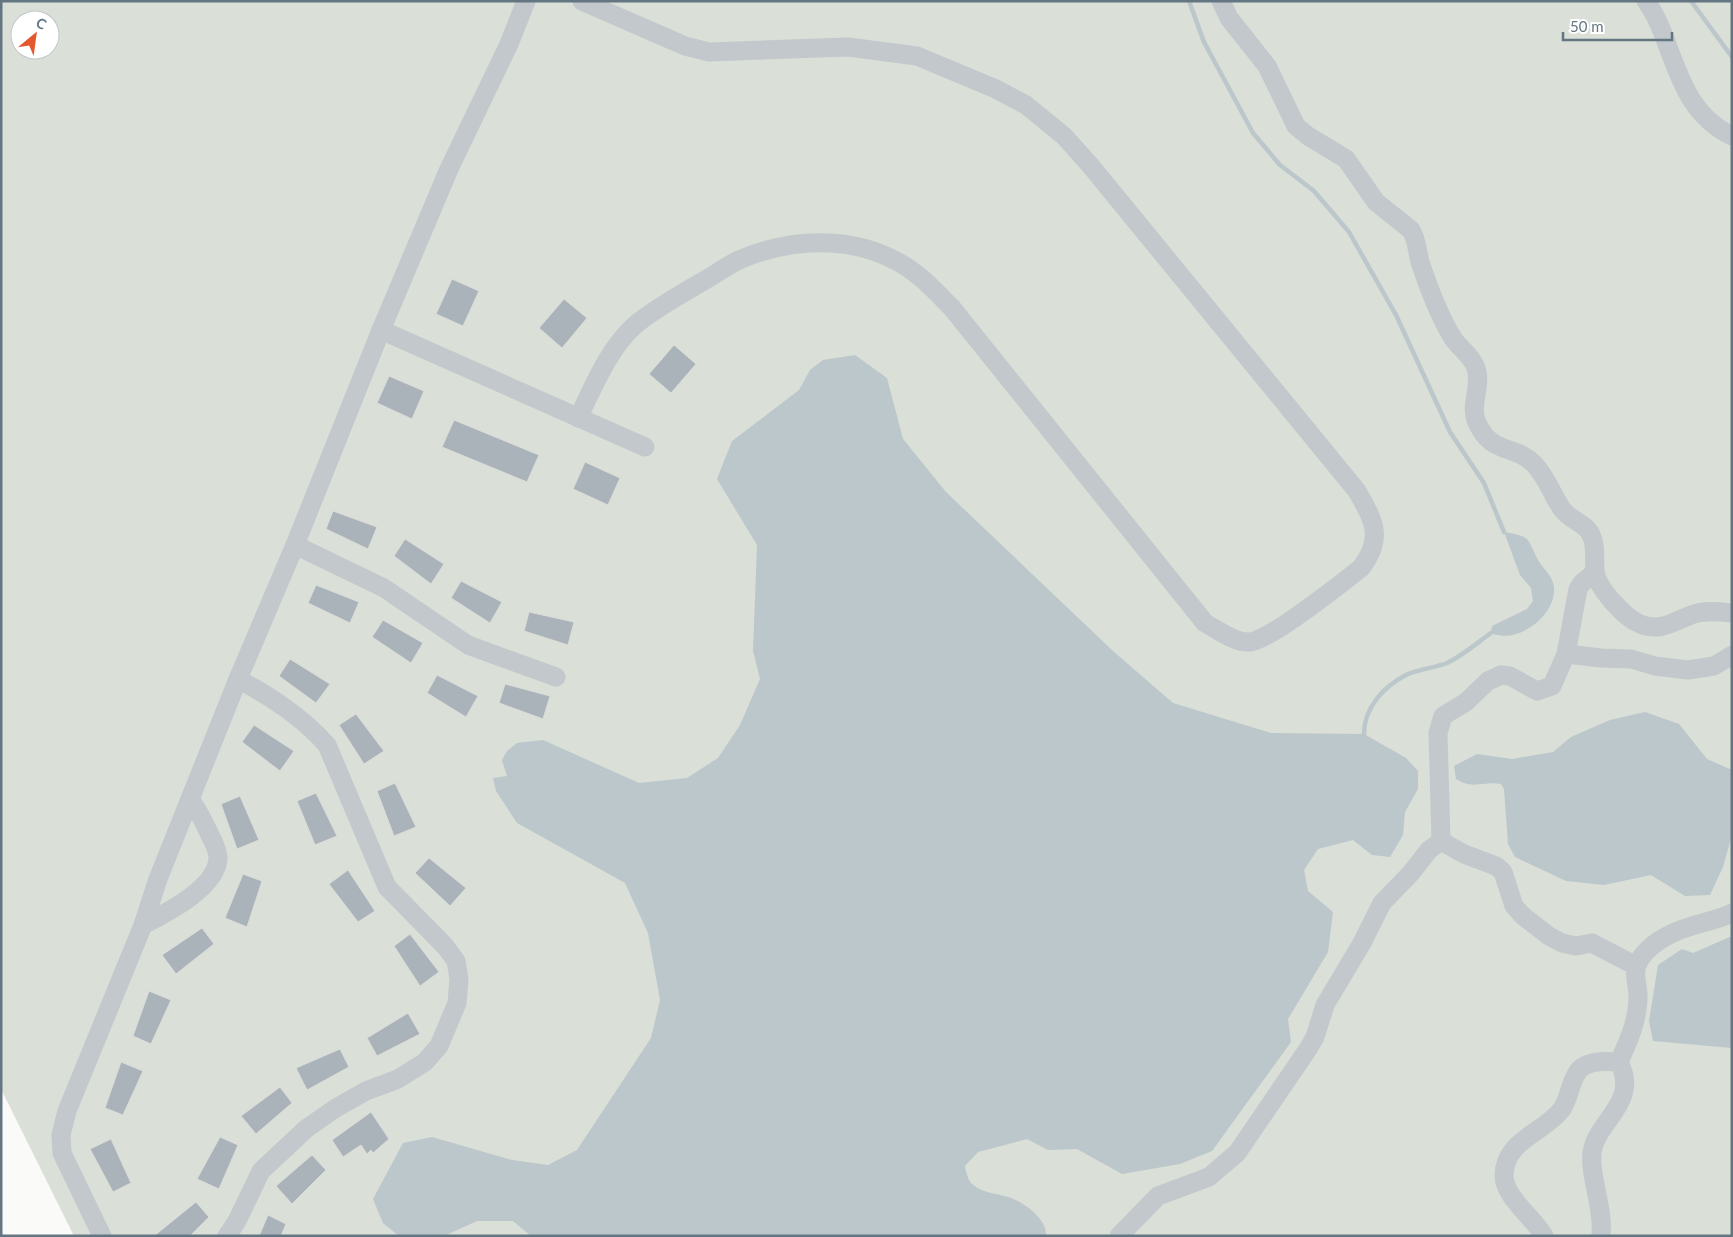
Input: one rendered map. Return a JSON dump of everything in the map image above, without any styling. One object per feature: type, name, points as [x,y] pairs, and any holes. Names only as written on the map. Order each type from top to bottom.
[{"type":"lane","points":[[102,1236],[62,1153],[61,1135],[66,1111],[143,925],[158,879],[238,679],[295,545],[381,330],[449,169],[509,44],[526,1]]},
{"type":"lane","points":[[578,418],[604,365],[633,327],[686,291],[739,260],[775,248],[811,242],[832,242],[866,249],[900,263],[925,280],[958,316],[1205,623],[1230,637],[1249,642],[1268,636],[1362,568],[1373,553],[1376,535],[1369,512],[1357,491],[1090,165],[1064,136],[1026,105],[996,89],[917,56],[848,47],[709,52],[685,46],[582,1]]},
{"type":"lane","points":[[1221,1],[1229,18],[1267,66],[1296,126],[1308,136],[1346,159],[1376,202],[1411,230],[1420,262],[1447,329],[1476,368],[1479,381],[1474,414],[1480,428],[1490,442],[1528,458],[1547,481],[1562,510],[1589,531],[1594,550],[1595,572],[1610,598],[1640,624],[1653,627],[1667,626],[1695,614],[1732,613]]},
{"type":"lane","points":[[1646,1],[1656,16],[1687,95],[1710,123],[1732,136]]},
{"type":"lane","points":[[381,330],[645,447]]},
{"type":"lane","points":[[295,545],[384,588],[468,645],[556,677]]},
{"type":"lane","points":[[1441,841],[1438,733],[1443,716],[1466,702],[1488,681],[1501,675],[1510,676],[1533,690],[1546,689],[1554,682],[1566,654],[1576,596],[1582,583],[1595,572]]},
{"type":"lane","points":[[1566,654],[1601,658],[1631,658],[1654,666],[1688,670],[1714,666],[1732,655]]},
{"type":"lane","points":[[228,1236],[261,1170],[307,1128],[366,1091],[398,1079],[425,1062],[438,1046],[451,1020],[457,1003],[459,979],[456,961],[445,946],[387,887],[327,745],[311,728],[277,700],[238,679]]},
{"type":"lane","points":[[143,925],[189,900],[209,877],[218,860],[217,850],[202,818],[190,799]]},
{"type":"lane","points":[[1441,841],[1464,854],[1496,866],[1503,872],[1514,906],[1523,916],[1549,936],[1562,943],[1576,946],[1592,943],[1636,966]]},
{"type":"lane","points":[[1119,1236],[1158,1196],[1208,1177],[1237,1153],[1308,1049],[1314,1037],[1324,1005],[1362,943],[1382,903],[1411,873],[1429,850],[1441,841]]},
{"type":"lane","points":[[1619,1062],[1636,1022],[1638,999],[1636,966],[1654,944],[1667,935],[1699,922],[1721,918],[1732,913]]},
{"type":"lane","points":[[1544,1236],[1507,1190],[1505,1164],[1510,1152],[1520,1142],[1549,1122],[1562,1109],[1580,1069],[1591,1063],[1619,1062]]},
{"type":"lane","points":[[1601,1236],[1603,1220],[1592,1153],[1598,1138],[1619,1107],[1625,1073],[1619,1062]]},
{"type":"shaded area","points":[[1,1],[1732,1],[1732,1236],[74,1236],[1,1089]]},
{"type":"shaded area","points":[[855,355],[887,378],[903,439],[946,492],[1113,651],[1173,703],[1271,733],[1364,734],[1406,758],[1418,771],[1418,789],[1405,812],[1403,835],[1390,857],[1372,855],[1353,840],[1318,849],[1304,870],[1308,891],[1333,912],[1328,952],[1288,1019],[1291,1042],[1212,1151],[1180,1164],[1122,1174],[1077,1149],[1048,1150],[1027,1139],[978,1152],[965,1166],[969,1180],[976,1187],[1014,1199],[1033,1212],[1043,1223],[1046,1236],[531,1236],[513,1221],[477,1221],[444,1236],[399,1236],[383,1223],[373,1199],[403,1143],[432,1137],[512,1160],[548,1165],[577,1150],[651,1038],[660,1000],[648,933],[625,883],[517,823],[496,791],[493,778],[507,776],[502,760],[507,751],[517,743],[543,740],[639,783],[687,778],[718,758],[740,725],[760,679],[753,651],[757,545],[717,479],[732,441],[799,390],[810,370],[823,360]]},
{"type":"shaded area","points":[[1504,532],[1519,535],[1529,541],[1539,562],[1550,575],[1554,588],[1549,609],[1542,618],[1533,626],[1523,631],[1501,636],[1491,633],[1492,626],[1527,609],[1533,601],[1531,588],[1520,575]]},
{"type":"shaded area","points":[[1645,712],[1679,724],[1707,759],[1732,770],[1732,835],[1723,867],[1710,895],[1685,896],[1651,875],[1604,885],[1566,881],[1515,857],[1508,844],[1504,789],[1501,784],[1473,785],[1456,779],[1454,766],[1477,754],[1512,759],[1553,752],[1571,737],[1610,720]]},
{"type":"shaded area","points":[[1732,936],[1732,1048],[1653,1041],[1649,1021],[1658,965],[1682,949],[1693,953]]},
{"type":"building","points":[[452,279],[479,291],[463,326],[436,314]]},
{"type":"building","points":[[564,299],[587,318],[562,348],[539,328]]},
{"type":"building","points":[[674,345],[696,364],[671,393],[649,374]]},
{"type":"building","points":[[389,376],[424,391],[412,419],[377,403]]},
{"type":"building","points":[[454,420],[539,455],[527,482],[442,447]]},
{"type":"building","points":[[585,462],[620,478],[608,505],[573,489]]},
{"type":"building","points":[[333,511],[377,527],[368,549],[326,529]]},
{"type":"building","points":[[405,539],[444,564],[431,584],[394,556]]},
{"type":"building","points":[[461,581],[502,602],[490,623],[451,598]]},
{"type":"building","points":[[316,585],[359,602],[350,623],[308,603]]},
{"type":"building","points":[[529,612],[574,622],[568,645],[524,631]]},
{"type":"building","points":[[383,620],[423,643],[411,663],[372,637]]},
{"type":"building","points":[[290,659],[330,684],[316,703],[279,676]]},
{"type":"building","points":[[437,675],[478,696],[466,717],[427,693]]},
{"type":"building","points":[[505,684],[550,696],[543,719],[499,703]]},
{"type":"building","points":[[356,714],[384,751],[364,764],[339,725]]},
{"type":"building","points":[[254,725],[294,751],[280,771],[242,742]]},
{"type":"building","points":[[395,783],[416,827],[394,836],[377,791]]},
{"type":"building","points":[[316,793],[337,836],[315,845],[297,801]]},
{"type":"building","points":[[240,796],[259,840],[237,849],[221,804]]},
{"type":"building","points":[[429,858],[466,888],[450,906],[415,873]]},
{"type":"building","points":[[348,870],[375,911],[358,922],[329,884]]},
{"type":"building","points":[[243,874],[262,881],[247,927],[225,918]]},
{"type":"building","points":[[202,928],[214,944],[176,974],[162,955]]},
{"type":"building","points":[[410,934],[439,972],[420,986],[394,946]]},
{"type":"building","points":[[149,991],[171,1000],[151,1044],[133,1036]]},
{"type":"building","points":[[408,1013],[420,1034],[377,1056],[367,1038]]},
{"type":"building","points":[[340,1049],[349,1067],[307,1090],[296,1068]]},
{"type":"building","points":[[121,1062],[143,1071],[123,1115],[105,1108]]},
{"type":"building","points":[[280,1087],[292,1103],[256,1134],[241,1116]]},
{"type":"building","points":[[371,1112],[389,1139],[373,1153],[371,1150],[367,1154],[361,1145],[343,1157],[332,1140]]},
{"type":"building","points":[[220,1137],[238,1145],[219,1189],[197,1179]]},
{"type":"building","points":[[111,1139],[131,1183],[113,1192],[90,1149]]},
{"type":"building","points":[[312,1155],[326,1170],[292,1204],[276,1186]]},
{"type":"building","points":[[196,1202],[209,1217],[190,1236],[154,1236]]},
{"type":"building","points":[[268,1215],[286,1224],[281,1236],[259,1236]]},
{"type":"waterway","points":[[1189,1],[1204,42],[1253,133],[1280,165],[1314,191],[1349,232],[1396,315],[1450,432],[1484,483],[1504,532]]},
{"type":"waterway","points":[[1691,1],[1732,57]]},
{"type":"waterway","points":[[1364,734],[1367,716],[1371,707],[1376,699],[1390,686],[1406,675],[1453,660],[1491,633]]}]
